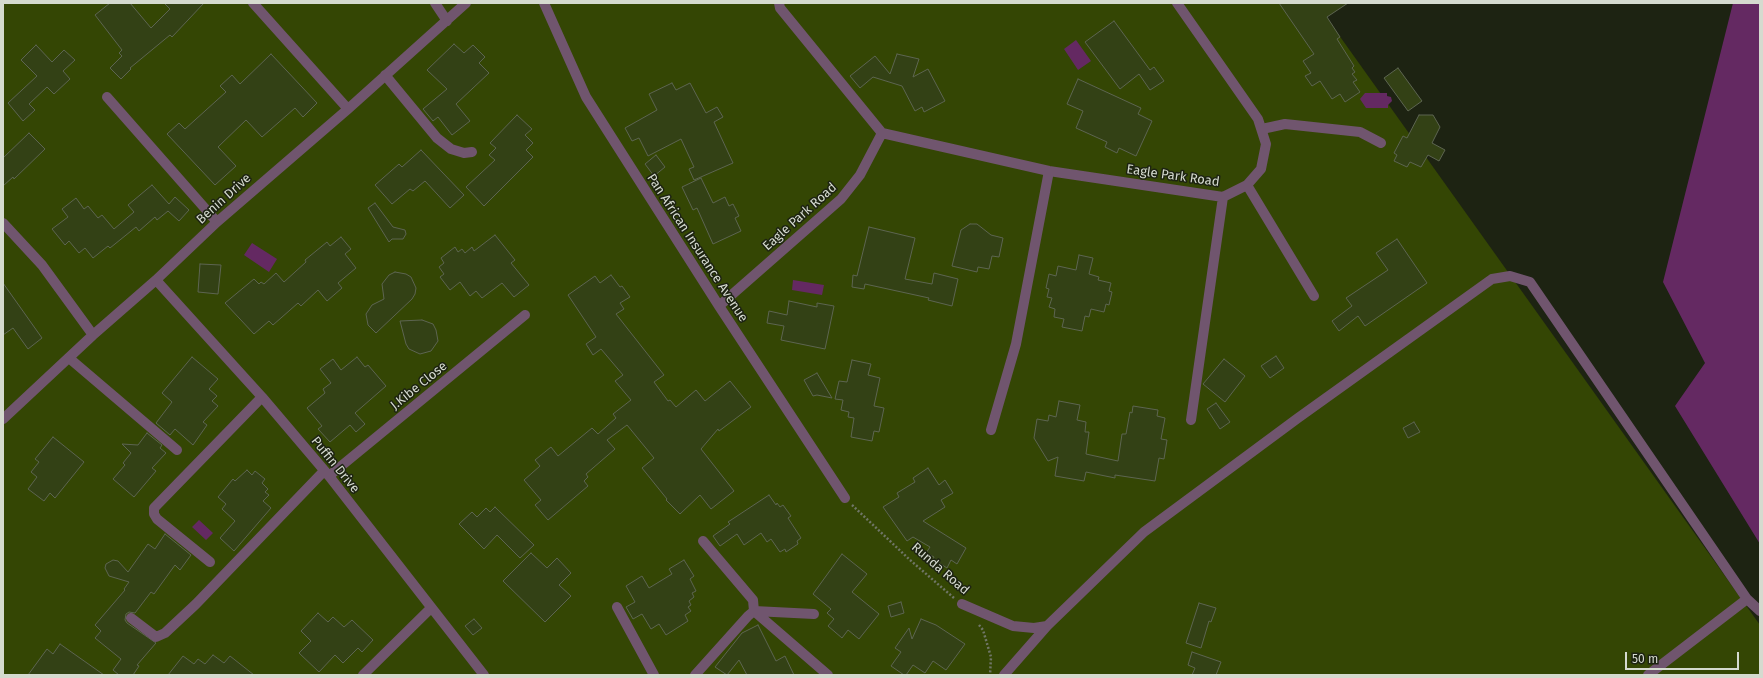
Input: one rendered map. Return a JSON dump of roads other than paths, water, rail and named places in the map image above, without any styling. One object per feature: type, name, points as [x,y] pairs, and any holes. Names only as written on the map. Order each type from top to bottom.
[{"type":"street","points":[[253,3],[348,109]]},
{"type":"street","points":[[435,3],[447,20]]},
{"type":"street","name":"Benin Drive","points":[[3,419],[93,335],[156,280],[217,222],[348,109],[466,3]]},
{"type":"street","name":"Pan African Insurance Avenue","points":[[544,3],[586,97],[719,306],[845,498]]},
{"type":"street","points":[[779,3],[780,8],[882,134]]},
{"type":"street","name":"Eagle Park Road","points":[[719,306],[842,199],[860,175],[882,134],[1049,171],[1223,197],[1247,184],[1261,169],[1266,144],[1258,118],[1177,3]]},
{"type":"street","points":[[385,75],[437,138],[450,149],[464,153],[472,152]]},
{"type":"street","points":[[107,97],[217,222]]},
{"type":"street","points":[[1262,129],[1285,124],[1360,132],[1381,143]]},
{"type":"street","points":[[991,430],[1016,344],[1049,171]]},
{"type":"street","points":[[1247,184],[1314,296]]},
{"type":"street","points":[[1191,420],[1223,197]]},
{"type":"street","points":[[3,223],[42,265],[93,335]]},
{"type":"street","points":[[1004,675],[1047,626],[1144,532],[1298,418],[1492,279],[1510,276],[1530,282],[1747,599],[1760,610]]},
{"type":"street","name":"Puffin Drive","points":[[156,280],[262,398],[327,474],[484,675]]},
{"type":"street","name":"J.Kibe Close","points":[[131,618],[156,637],[165,633],[327,474],[525,315]]},
{"type":"street","points":[[69,358],[177,450]]},
{"type":"street","points":[[210,562],[157,518],[154,514],[154,508],[262,398]]},
{"type":"street","points":[[703,541],[753,600],[754,611],[828,675]]},
{"type":"street","points":[[1648,675],[1747,599]]},
{"type":"street","points":[[962,604],[1013,626],[1034,628],[1047,626]]},
{"type":"street","points":[[617,607],[654,675]]},
{"type":"street","points":[[364,675],[431,608]]},
{"type":"street","points":[[696,675],[754,611],[814,614]]}]
